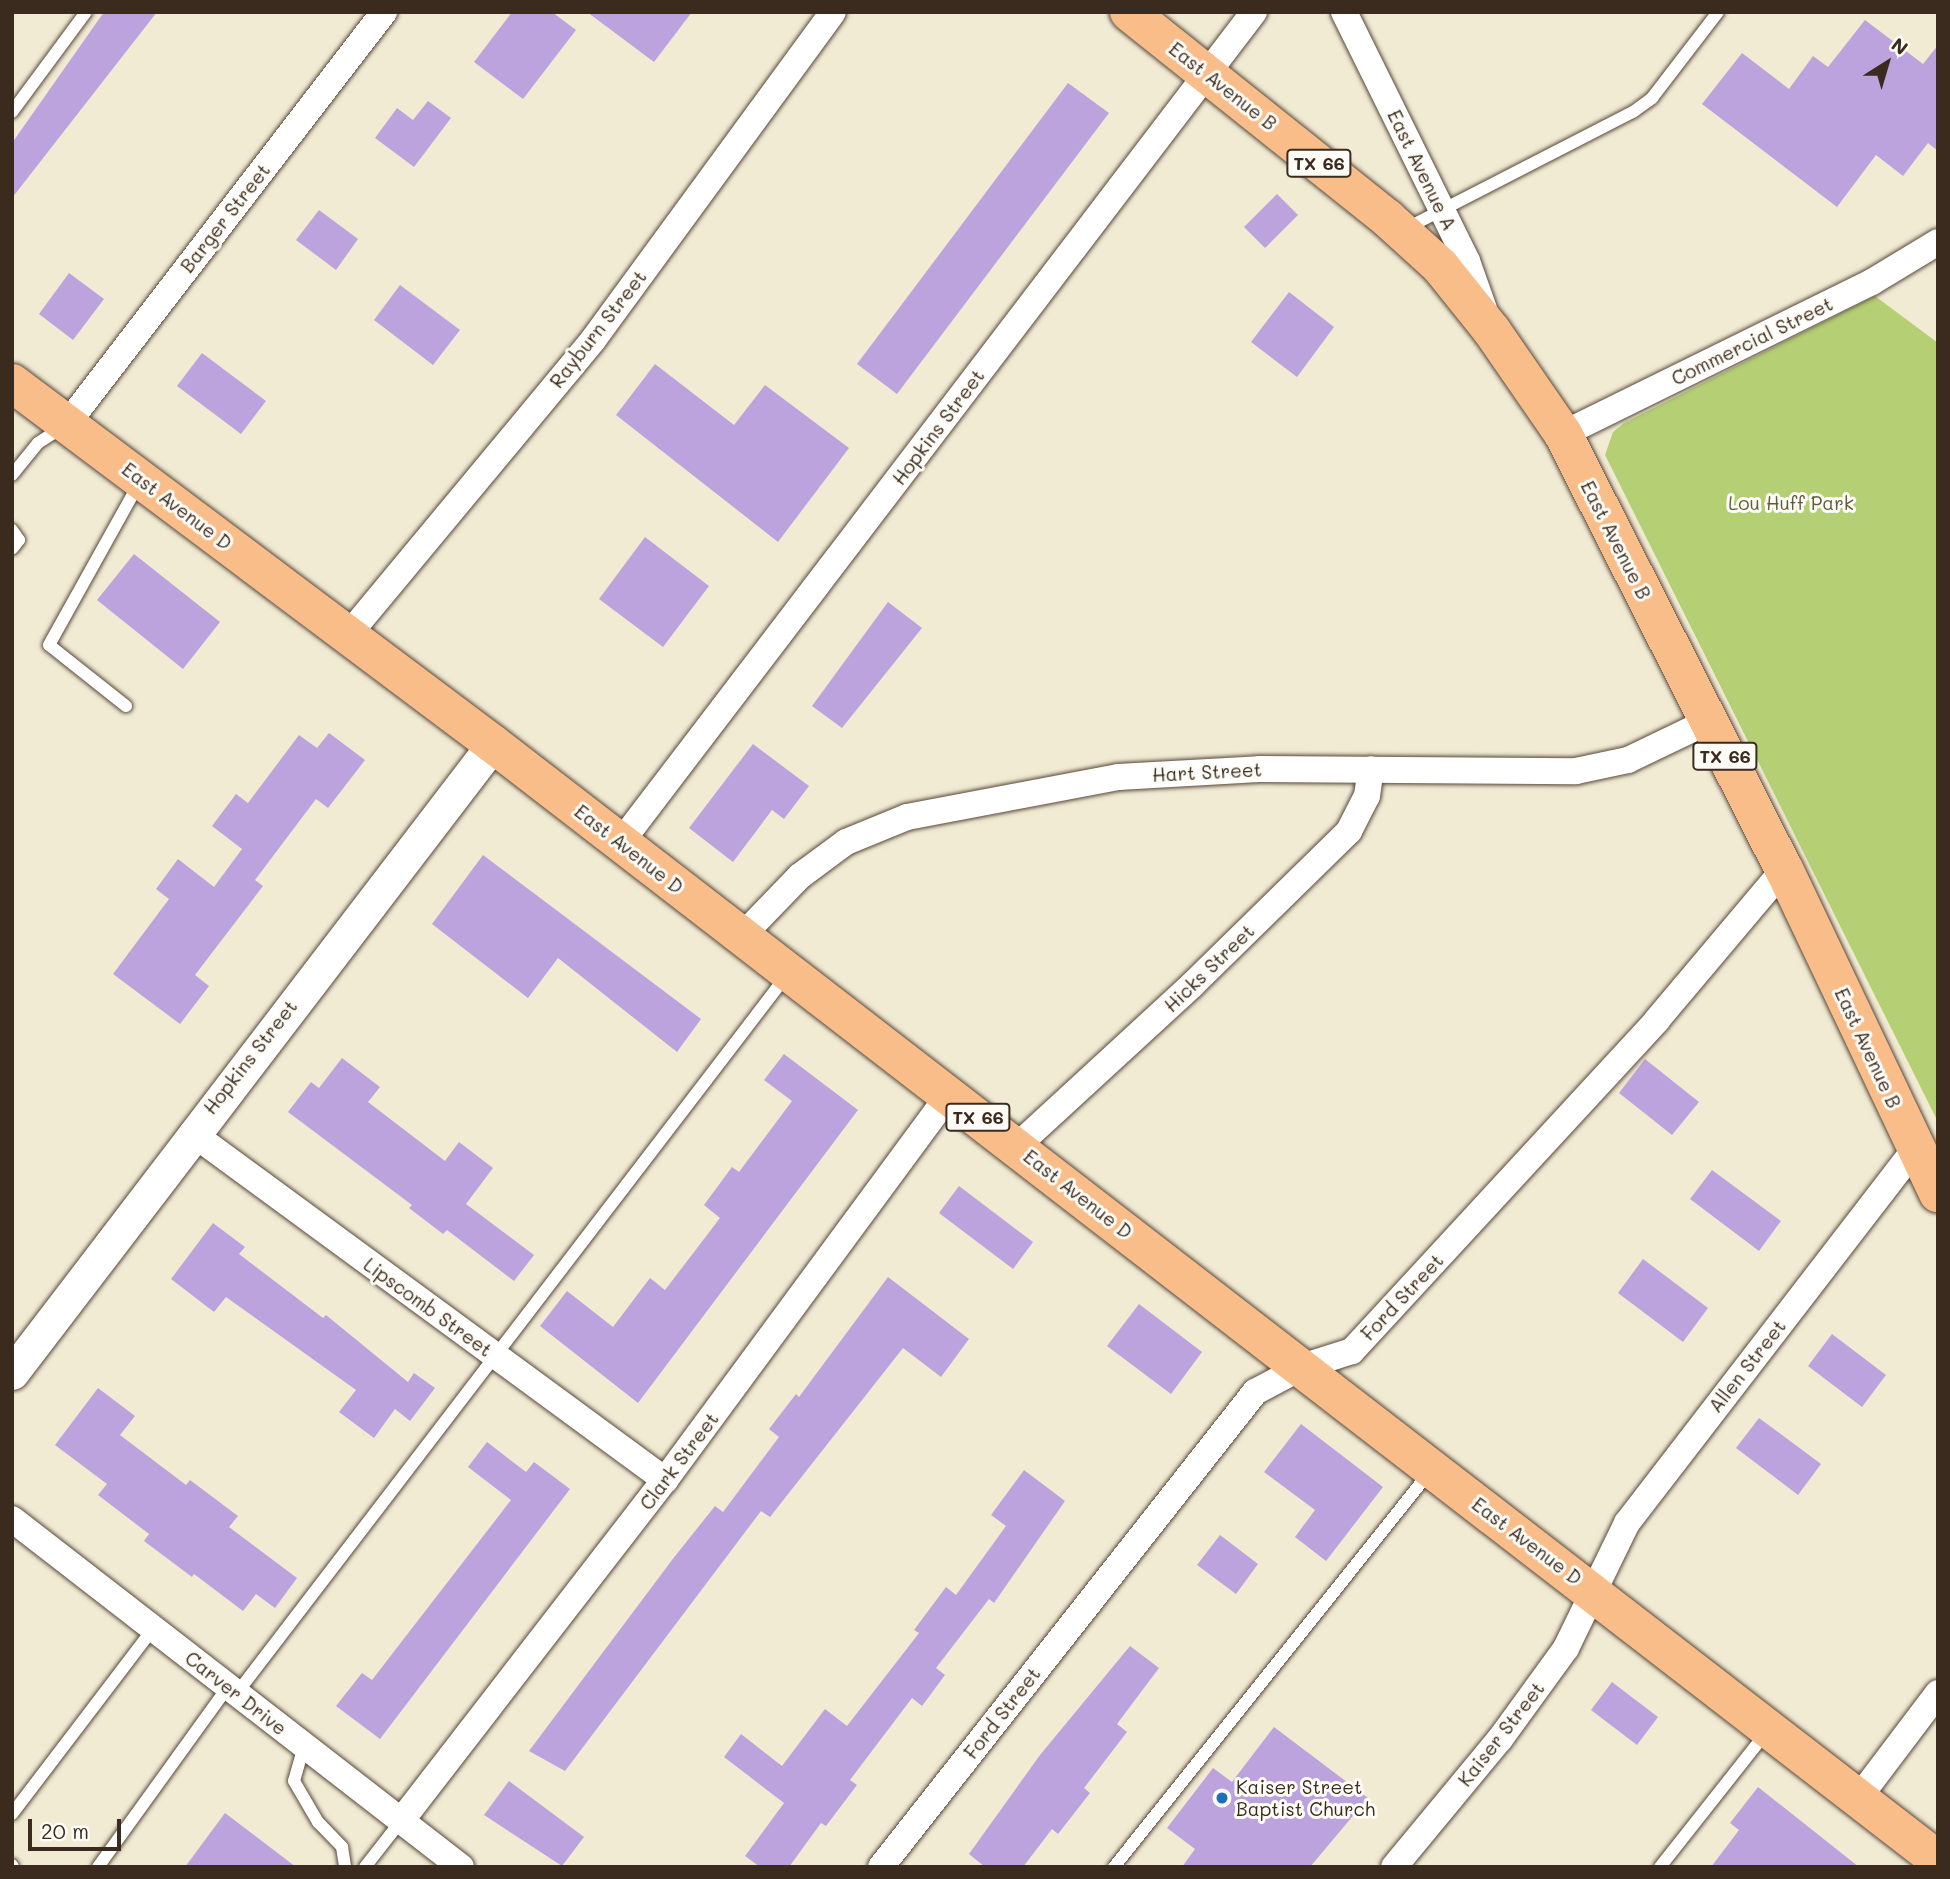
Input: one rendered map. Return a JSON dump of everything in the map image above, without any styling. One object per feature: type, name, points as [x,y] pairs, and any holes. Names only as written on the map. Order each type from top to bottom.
[{"type":"main road","name":"East Avenue B","points":[[1129,12],[1208,73],[1440,266],[1492,331],[1563,434],[1784,869],[1938,1193]]},
{"type":"main road","name":"East Avenue D","points":[[12,383],[349,634],[621,842],[1860,1796],[1938,1860]]},
{"type":"street","name":"Barger Street","points":[[67,424],[384,12]]},
{"type":"street","name":"Rayburn Street","points":[[349,634],[593,340],[833,12]]},
{"type":"street","name":"Hopkins Street","points":[[621,842],[1254,12]]},
{"type":"street","name":"East Avenue A","points":[[1344,12],[1442,210],[1492,331]]},
{"type":"street","name":"Commercial Street","points":[[1563,434],[1872,282],[1938,242]]},
{"type":"street","name":"Hart Street","points":[[742,936],[800,876],[845,842],[907,817],[1118,777],[1371,769],[1576,771],[1628,760],[1707,722]]},
{"type":"street","name":"Hopkins Street","points":[[12,1373],[192,1133],[493,744]]},
{"type":"street","name":"Hicks Street","points":[[1016,1147],[1192,985],[1349,831],[1367,796],[1371,769]]},
{"type":"street","name":"Ford Street","points":[[881,1867],[1255,1392],[1302,1367],[1352,1351],[1657,1020],[1784,869]]},
{"type":"street","name":"Clark Street","points":[[401,1821],[665,1480],[949,1095]]},
{"type":"street","name":"Lipscomb Street","points":[[192,1133],[665,1480]]},
{"type":"street","name":"Allen Street","points":[[1596,1594],[1627,1523],[1915,1149]]},
{"type":"street","name":"Carver Drive","points":[[12,1519],[461,1867]]},
{"type":"street","name":"Kaiser Street","points":[[1394,1867],[1500,1739],[1566,1648],[1596,1594]]},
{"type":"street","points":[[1860,1796],[1938,1693]]},
{"type":"lane","points":[[12,112],[86,12]]},
{"type":"lane","points":[[1401,231],[1633,112],[1660,88],[1718,12]]},
{"type":"lane","points":[[12,89],[23,97]]},
{"type":"lane","points":[[12,475],[38,443],[67,424]]},
{"type":"lane","points":[[126,706],[49,645],[141,479]]},
{"type":"lane","points":[[12,530],[19,540],[12,549]]},
{"type":"lane","points":[[98,1867],[232,1690],[497,1357],[789,972]]},
{"type":"lane","points":[[1114,1867],[1432,1469]]},
{"type":"lane","points":[[12,1814],[153,1629]]},
{"type":"lane","points":[[1660,1867],[1770,1727]]},
{"type":"lane","points":[[304,1746],[294,1781],[318,1822],[342,1847],[345,1867]]},
{"type":"lane","points":[[365,1867],[401,1821]]},
{"type":"green space","name":"Lou Huff Park","points":[[1875,296],[1938,343],[1938,1122],[1605,455],[1613,432],[1624,423]]},
{"type":"building","points":[[104,12],[157,12],[12,198],[12,143]]},
{"type":"building","points":[[512,12],[552,12],[576,30],[523,99],[474,62]]},
{"type":"building","points":[[587,12],[692,12],[654,62]]},
{"type":"building","points":[[1865,20],[1923,64],[1938,45],[1938,151],[1928,143],[1903,176],[1876,155],[1837,207],[1702,104],[1742,53],[1789,89],[1813,56],[1828,67]]},
{"type":"building","points":[[1068,83],[1109,113],[897,394],[857,364]]},
{"type":"building","points":[[428,101],[451,118],[414,167],[375,138],[397,108],[413,120]]},
{"type":"building","points":[[1277,194],[1298,215],[1265,248],[1244,227]]},
{"type":"building","points":[[319,210],[358,239],[336,270],[296,240]]},
{"type":"building","points":[[69,273],[104,299],[73,340],[39,314]]},
{"type":"building","points":[[400,285],[460,330],[433,365],[374,320]]},
{"type":"building","points":[[1289,292],[1334,327],[1297,377],[1251,342]]},
{"type":"building","points":[[202,353],[266,401],[241,434],[177,386]]},
{"type":"building","points":[[655,364],[734,425],[765,385],[849,448],[778,542],[616,415]]},
{"type":"building","points":[[645,537],[709,586],[663,647],[599,599]]},
{"type":"building","points":[[134,554],[220,622],[183,669],[97,600]]},
{"type":"building","points":[[888,602],[922,628],[842,728],[812,706]]},
{"type":"building","points":[[329,733],[365,760],[328,808],[316,799],[255,880],[263,886],[195,975],[209,986],[180,1024],[113,974],[169,899],[156,889],[178,859],[214,887],[242,849],[212,826],[236,794],[248,803],[299,735],[317,748]]},
{"type":"building","points":[[753,744],[809,786],[784,819],[772,810],[733,862],[689,828]]},
{"type":"building","points":[[483,855],[701,1019],[677,1052],[558,958],[528,998],[432,924]]},
{"type":"building","points":[[784,1054],[858,1110],[638,1403],[540,1326],[567,1291],[613,1327],[650,1278],[665,1290],[720,1218],[704,1205],[732,1167],[739,1172],[792,1101],[764,1080]]},
{"type":"building","points":[[342,1058],[380,1087],[368,1102],[445,1161],[459,1142],[493,1168],[466,1204],[534,1255],[514,1281],[447,1230],[443,1234],[409,1208],[412,1205],[288,1112],[311,1082],[319,1088]]},
{"type":"building","points":[[1645,1059],[1699,1102],[1672,1135],[1619,1093]]},
{"type":"building","points":[[1712,1170],[1781,1221],[1759,1251],[1690,1199]]},
{"type":"building","points":[[959,1186],[1033,1242],[1013,1269],[939,1213]]},
{"type":"building","points":[[213,1223],[245,1247],[239,1254],[323,1318],[326,1315],[408,1382],[414,1373],[435,1388],[410,1421],[395,1409],[374,1438],[339,1412],[356,1390],[226,1297],[214,1312],[171,1279]]},
{"type":"building","points":[[1643,1259],[1708,1308],[1683,1342],[1618,1293]]},
{"type":"building","points":[[888,1277],[969,1339],[941,1377],[903,1348],[770,1517],[761,1511],[565,1771],[529,1751],[715,1506],[723,1512],[779,1437],[769,1429],[796,1394],[799,1397]]},
{"type":"building","points":[[1139,1304],[1202,1352],[1171,1394],[1107,1346]]},
{"type":"building","points":[[1832,1334],[1886,1375],[1862,1407],[1808,1366]]},
{"type":"building","points":[[98,1388],[135,1416],[120,1435],[186,1485],[190,1480],[238,1516],[229,1527],[297,1578],[275,1608],[256,1594],[243,1611],[194,1574],[192,1577],[144,1541],[149,1534],[98,1495],[107,1484],[55,1445]]},
{"type":"building","points":[[1759,1418],[1821,1464],[1798,1495],[1736,1448]]},
{"type":"building","points":[[1301,1424],[1383,1487],[1326,1561],[1295,1537],[1315,1510],[1264,1472]]},
{"type":"building","points":[[487,1442],[526,1472],[534,1462],[570,1489],[380,1739],[336,1706],[362,1673],[372,1680],[511,1500],[468,1467]]},
{"type":"building","points":[[1024,1470],[1065,1501],[994,1603],[989,1599],[936,1668],[945,1675],[922,1706],[912,1698],[850,1780],[857,1785],[826,1826],[821,1823],[789,1867],[760,1867],[745,1856],[784,1803],[724,1757],[741,1734],[782,1766],[825,1709],[847,1726],[919,1633],[914,1630],[946,1587],[956,1595],[1006,1526],[991,1515]]},
{"type":"building","points":[[1220,1535],[1258,1564],[1236,1594],[1197,1565]]},
{"type":"building","points":[[1130,1646],[1159,1668],[1117,1724],[1127,1732],[1084,1788],[1090,1793],[1058,1834],[1052,1829],[1023,1867],[985,1867],[969,1854],[1040,1755]]},
{"type":"building","points":[[1612,1682],[1658,1717],[1637,1745],[1591,1710]]},
{"type":"building","points":[[1274,1727],[1368,1798],[1310,1867],[1182,1867],[1195,1849],[1167,1828],[1213,1768],[1232,1782]]},
{"type":"building","points":[[509,1781],[584,1837],[562,1866],[484,1815]]},
{"type":"building","points":[[1758,1787],[1859,1867],[1711,1867],[1739,1830],[1730,1823]]},
{"type":"building","points":[[225,1813],[296,1867],[185,1867]]},
{"type":"place","name":"Kaiser Street Baptist Church","points":[[1222,1798]]}]
